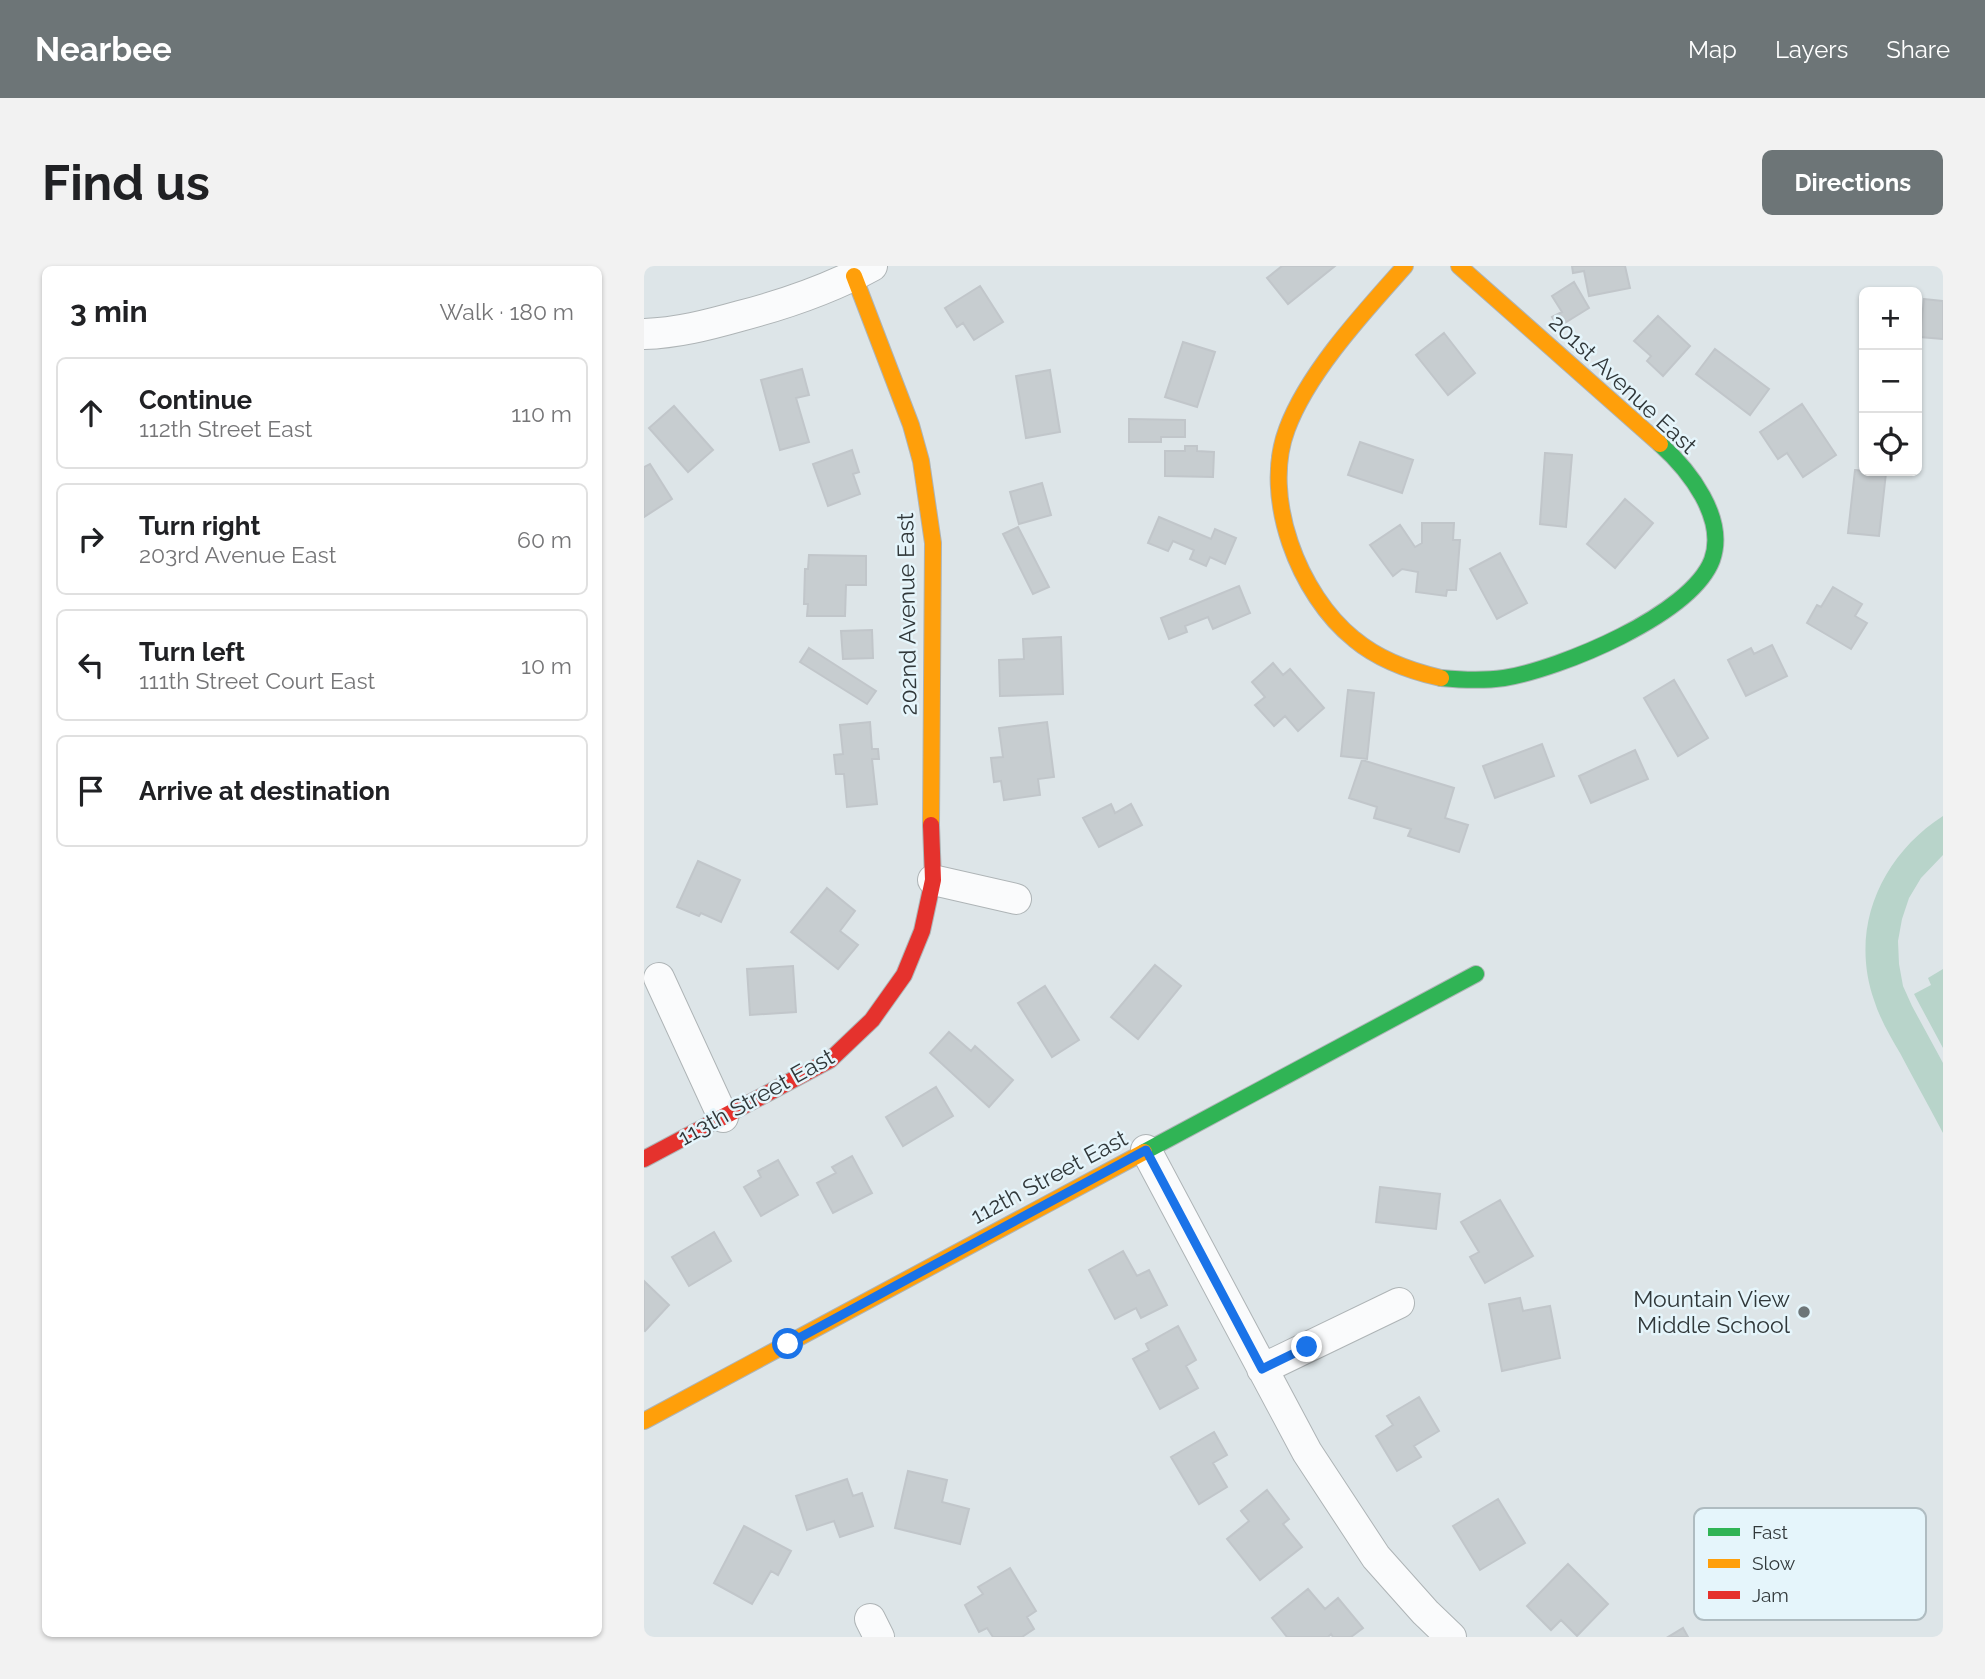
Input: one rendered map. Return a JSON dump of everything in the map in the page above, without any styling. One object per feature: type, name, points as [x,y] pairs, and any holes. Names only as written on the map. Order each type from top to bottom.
[{"type":"street","name":"201st Avenue East","points":[[1405,266],[1372,303],[1308,386],[1286,429],[1281,446],[1277,474],[1280,510],[1297,560],[1323,607],[1358,642],[1381,657],[1426,675],[1484,680],[1554,666],[1623,635],[1657,614],[1694,588],[1713,558],[1713,521],[1702,492],[1679,463],[1460,266]]},
{"type":"street","points":[[644,334],[693,330],[778,306],[823,290],[863,271]]},
{"type":"street","name":"202nd Avenue East","points":[[863,271],[912,425],[921,461],[933,543],[930,813],[933,880]]},
{"type":"street","points":[[933,880],[1016,899]]},
{"type":"street","name":"113th Street East","points":[[644,1158],[830,1060],[872,1020],[893,992],[914,952],[922,931],[933,880]]},
{"type":"street","name":"112th Street East","points":[[644,1421],[1475,974]]},
{"type":"street","points":[[659,978],[723,1117]]},
{"type":"street","points":[[1146,1150],[1307,1452],[1376,1558],[1451,1637]]},
{"type":"street","points":[[1262,1369],[1399,1303]]},
{"type":"green space","points":[[1943,816],[1943,855],[1921,878],[1909,898],[1898,941],[1903,986],[1943,1063],[1943,1133],[1879,1014],[1867,973],[1866,946],[1868,921],[1887,873],[1921,832]]},
{"type":"green space","points":[[1943,969],[1943,1048],[1914,994],[1931,985],[1928,978]]},
{"type":"building","points":[[1282,266],[1335,266],[1288,304],[1267,278]]},
{"type":"building","points":[[1572,266],[1625,266],[1630,288],[1589,296],[1584,271],[1573,273]]},
{"type":"building","points":[[1574,282],[1589,308],[1558,327],[1552,317],[1562,312],[1552,296]]},
{"type":"building","points":[[980,286],[1003,322],[974,340],[963,323],[957,327],[945,308]]},
{"type":"building","points":[[1924,299],[1943,301],[1943,339],[1922,337]]},
{"type":"building","points":[[1658,316],[1690,346],[1663,376],[1647,361],[1651,356],[1634,341]]},
{"type":"building","points":[[1444,333],[1475,373],[1448,395],[1416,355]]},
{"type":"building","points":[[1183,342],[1215,352],[1197,407],[1165,397]]},
{"type":"building","points":[[1715,349],[1769,389],[1750,415],[1696,374]]},
{"type":"building","points":[[802,369],[809,395],[796,398],[809,442],[780,450],[761,380]]},
{"type":"building","points":[[1050,370],[1060,432],[1026,438],[1016,376]]},
{"type":"building","points":[[1802,404],[1836,455],[1803,477],[1787,453],[1778,459],[1760,432]]},
{"type":"building","points":[[674,406],[713,450],[688,472],[649,428]]},
{"type":"building","points":[[1129,419],[1185,420],[1185,437],[1161,437],[1161,442],[1129,442]]},
{"type":"building","points":[[1360,442],[1413,460],[1402,493],[1348,475]]},
{"type":"building","points":[[1185,446],[1197,446],[1197,451],[1214,452],[1213,477],[1165,476],[1165,451],[1185,451]]},
{"type":"building","points":[[852,450],[859,472],[853,474],[860,494],[828,506],[813,464]]},
{"type":"building","points":[[1545,453],[1572,455],[1566,527],[1540,524]]},
{"type":"building","points":[[650,464],[672,499],[644,517],[644,467]]},
{"type":"building","points":[[1855,470],[1859,470],[1859,476],[1886,476],[1879,536],[1848,533]]},
{"type":"building","points":[[1042,483],[1051,515],[1019,524],[1010,492]]},
{"type":"building","points":[[1625,499],[1653,523],[1615,568],[1587,544]]},
{"type":"building","points":[[1159,517],[1211,539],[1215,529],[1236,538],[1225,564],[1210,557],[1206,566],[1190,559],[1194,550],[1173,541],[1168,551],[1148,543]]},
{"type":"building","points":[[1422,523],[1454,523],[1453,540],[1460,540],[1456,590],[1447,590],[1446,596],[1416,592],[1418,572],[1402,569],[1393,576],[1370,545],[1400,525],[1415,547],[1422,543]]},
{"type":"building","points":[[1018,527],[1049,587],[1033,594],[1003,534]]},
{"type":"building","points":[[1500,553],[1527,603],[1497,619],[1470,569]]},
{"type":"building","points":[[809,555],[866,556],[866,585],[846,585],[845,616],[807,616],[808,604],[804,604],[805,569],[808,569]]},
{"type":"building","points":[[1239,586],[1250,613],[1213,629],[1208,617],[1185,626],[1187,632],[1169,639],[1161,618]]},
{"type":"building","points":[[1833,587],[1862,604],[1855,616],[1867,623],[1851,649],[1807,623],[1817,605],[1821,607]]},
{"type":"building","points":[[872,630],[873,658],[843,659],[841,631]]},
{"type":"building","points":[[1061,637],[1063,694],[1000,696],[999,660],[1024,659],[1023,639]]},
{"type":"building","points":[[1772,645],[1787,676],[1746,696],[1728,660],[1751,648],[1754,654]]},
{"type":"building","points":[[809,648],[876,691],[867,704],[800,662]]},
{"type":"building","points":[[1273,663],[1283,675],[1290,669],[1324,708],[1298,731],[1285,716],[1274,726],[1255,705],[1265,697],[1252,682]]},
{"type":"building","points":[[1674,680],[1708,738],[1678,756],[1644,698]]},
{"type":"building","points":[[1348,690],[1374,693],[1367,759],[1341,756]]},
{"type":"building","points":[[870,722],[872,749],[878,749],[879,759],[872,759],[877,804],[847,807],[844,774],[836,774],[834,755],[843,754],[840,725]]},
{"type":"building","points":[[1047,722],[1054,777],[1038,779],[1040,795],[1004,800],[1001,781],[994,782],[991,758],[1003,757],[999,728]]},
{"type":"building","points":[[1542,744],[1554,776],[1495,798],[1483,766]]},
{"type":"building","points":[[1635,750],[1648,779],[1591,803],[1579,776]]},
{"type":"building","points":[[1362,760],[1454,788],[1445,818],[1468,825],[1459,852],[1408,836],[1411,829],[1374,818],[1377,807],[1349,798]]},
{"type":"building","points":[[1111,804],[1115,813],[1131,804],[1142,825],[1099,847],[1083,818]]},
{"type":"building","points":[[698,861],[740,880],[721,922],[677,907]]},
{"type":"building","points":[[827,888],[855,911],[840,931],[858,945],[838,969],[791,932]]},
{"type":"building","points":[[1155,965],[1181,986],[1138,1039],[1111,1017]]},
{"type":"building","points":[[793,966],[796,1012],[750,1015],[747,969]]},
{"type":"building","points":[[1045,986],[1079,1040],[1052,1057],[1018,1003]]},
{"type":"building","points":[[949,1032],[971,1051],[975,1046],[1013,1080],[989,1107],[930,1053]]},
{"type":"building","points":[[936,1087],[953,1116],[903,1146],[886,1117]]},
{"type":"building","points":[[852,1156],[872,1193],[833,1213],[817,1183],[836,1173],[832,1167]]},
{"type":"building","points":[[778,1160],[798,1195],[761,1216],[744,1187],[761,1177],[758,1171]]},
{"type":"building","points":[[1380,1187],[1440,1194],[1436,1229],[1376,1222]]},
{"type":"building","points":[[1500,1200],[1533,1256],[1485,1283],[1470,1257],[1479,1252],[1461,1222]]},
{"type":"building","points":[[714,1232],[731,1261],[689,1286],[672,1257]]},
{"type":"building","points":[[1123,1251],[1137,1276],[1149,1270],[1167,1305],[1141,1318],[1136,1308],[1115,1319],[1089,1270]]},
{"type":"building","points":[[644,1281],[669,1305],[645,1331],[644,1330]]},
{"type":"building","points":[[1520,1298],[1523,1311],[1550,1306],[1560,1358],[1502,1371],[1489,1304]]},
{"type":"building","points":[[1178,1326],[1196,1360],[1186,1366],[1198,1388],[1160,1409],[1133,1359],[1149,1350],[1146,1344]]},
{"type":"building","points":[[1419,1397],[1439,1431],[1414,1446],[1421,1457],[1397,1471],[1376,1436],[1393,1425],[1387,1416]]},
{"type":"building","points":[[1214,1432],[1227,1455],[1213,1463],[1227,1487],[1199,1504],[1171,1457]]},
{"type":"building","points":[[908,1471],[947,1480],[942,1502],[969,1509],[960,1544],[895,1528]]},
{"type":"building","points":[[847,1479],[853,1496],[862,1493],[873,1526],[840,1537],[834,1521],[807,1530],[796,1496]]},
{"type":"building","points":[[1267,1490],[1289,1519],[1283,1524],[1302,1547],[1260,1580],[1227,1539],[1249,1521],[1241,1511]]},
{"type":"building","points":[[1498,1499],[1525,1543],[1480,1570],[1453,1526]]},
{"type":"building","points":[[744,1526],[791,1551],[778,1575],[771,1571],[752,1604],[714,1583]]},
{"type":"building","points":[[1568,1564],[1608,1604],[1577,1636],[1561,1620],[1551,1630],[1527,1606]]},
{"type":"building","points":[[1010,1568],[1036,1611],[1027,1617],[1034,1629],[1022,1637],[993,1637],[987,1628],[979,1632],[965,1605],[983,1594],[978,1587]]},
{"type":"building","points":[[1308,1589],[1325,1609],[1338,1598],[1363,1628],[1351,1637],[1333,1637],[1331,1634],[1328,1637],[1287,1637],[1272,1618]]},
{"type":"building","points":[[1683,1628],[1688,1637],[1668,1637]]},
{"type":"traffic: fast","points":[[1441,678],[1488,680],[1528,673],[1557,664],[1652,619],[1679,600],[1699,580],[1712,560],[1715,544],[1710,512],[1693,481],[1660,444]]},
{"type":"traffic: fast","points":[[1144,1152],[1476,974]]},
{"type":"traffic: slow","points":[[1405,266],[1339,343],[1296,407],[1280,456],[1279,484],[1282,514],[1290,543],[1302,571],[1334,620],[1354,639],[1384,659],[1441,678]]},
{"type":"traffic: slow","points":[[1459,266],[1660,444]]},
{"type":"traffic: slow","points":[[854,276],[911,425],[921,461],[933,543],[931,825]]},
{"type":"traffic: slow","points":[[644,1421],[1144,1152]]},
{"type":"traffic: jam","points":[[644,1159],[830,1060],[872,1020],[904,975],[922,931],[933,880],[931,825]]},
{"type":"place","name":"Mountain View Middle School","points":[[1804,1312]]},
{"type":"route","points":[[788,1344],[1146,1150],[1262,1369],[1307,1347]]}]
